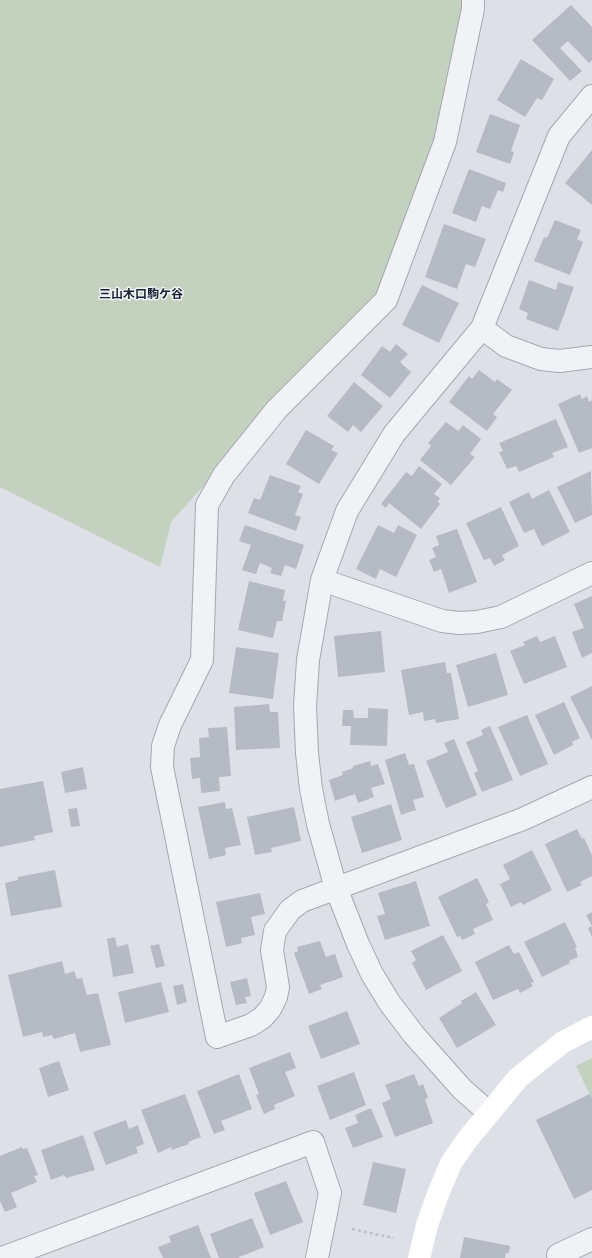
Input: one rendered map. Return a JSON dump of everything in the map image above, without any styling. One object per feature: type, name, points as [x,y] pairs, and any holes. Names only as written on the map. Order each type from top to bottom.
[{"type":"street","points":[[473,0],[473,8],[446,142],[386,300],[277,409],[224,475],[207,505],[202,660],[170,725],[163,746],[162,767],[217,1037],[251,1025],[262,1018],[270,1009],[276,997],[278,987],[272,950],[275,931],[281,920],[290,910],[302,901],[523,820],[592,787]]},
{"type":"street","points":[[488,1112],[462,1090],[414,1035],[389,1002],[372,974],[358,944],[336,888],[318,824],[311,789],[307,753],[305,706],[308,660],[322,580],[347,511],[394,434],[482,328],[560,136],[592,96]]},
{"type":"street","points":[[482,328],[506,346],[541,359],[560,361],[592,357]]},
{"type":"street","points":[[322,580],[442,622],[459,623],[477,622],[501,617],[592,573]]},
{"type":"street","points":[[419,1258],[427,1225],[438,1194],[452,1163],[488,1112],[518,1078],[563,1042],[592,1027]]},
{"type":"street","points":[[2,1258],[313,1142],[330,1193],[317,1258]]},
{"type":"street","points":[[559,1258],[558,1255],[592,1239]]},
{"type":"path","points":[[324,1223],[396,1238]]},
{"type":"green space","points":[[0,0],[464,0],[435,142],[376,295],[171,522],[160,567],[0,487]]},
{"type":"green space","points":[[592,1058],[592,1099],[576,1066]]},
{"type":"building","points":[[571,5],[592,27],[592,60],[589,63],[568,41],[560,48],[582,71],[570,81],[532,40]]},
{"type":"building","points":[[521,59],[554,79],[542,100],[537,98],[525,117],[497,100]]},
{"type":"building","points":[[490,114],[520,125],[511,151],[514,152],[510,164],[476,152]]},
{"type":"building","points":[[592,150],[592,205],[565,183]]},
{"type":"building","points":[[469,169],[506,183],[503,192],[498,190],[490,209],[482,206],[476,222],[452,213]]},
{"type":"building","points":[[555,220],[581,230],[577,239],[583,242],[570,275],[534,261],[544,237],[547,238]]},
{"type":"building","points":[[444,224],[486,239],[475,267],[466,264],[457,289],[425,277]]},
{"type":"building","points":[[529,280],[556,290],[558,282],[574,287],[558,331],[526,319],[528,313],[519,309]]},
{"type":"building","points":[[422,285],[459,303],[439,343],[402,325]]},
{"type":"building","points":[[396,344],[408,354],[400,362],[411,372],[390,398],[361,375],[382,346],[390,352]]},
{"type":"building","points":[[479,370],[495,382],[497,379],[512,390],[493,414],[497,417],[487,431],[449,402],[469,376],[472,379]]},
{"type":"building","points":[[354,382],[383,406],[361,432],[353,425],[348,432],[327,416]]},
{"type":"building","points":[[580,394],[582,399],[587,396],[589,402],[592,400],[592,448],[579,453],[558,404]]},
{"type":"building","points":[[556,419],[568,447],[552,453],[554,457],[519,472],[516,466],[507,469],[499,452],[503,451],[499,443]]},
{"type":"building","points":[[446,422],[458,431],[463,425],[481,439],[470,454],[475,457],[451,485],[420,460],[431,446],[428,443]]},
{"type":"building","points":[[306,430],[334,446],[331,450],[338,453],[319,484],[286,464]]},
{"type":"building","points":[[419,466],[442,484],[434,494],[440,498],[438,502],[440,504],[421,529],[389,503],[386,508],[381,504],[406,472],[412,476]]},
{"type":"building","points":[[591,471],[592,515],[575,523],[557,487]]},
{"type":"building","points":[[270,475],[301,486],[298,492],[303,494],[295,515],[301,517],[296,531],[248,513],[254,498],[260,500]]},
{"type":"building","points":[[549,490],[570,532],[542,546],[534,529],[524,533],[509,502],[529,492],[532,499]]},
{"type":"building","points":[[501,507],[519,546],[502,555],[505,560],[494,566],[490,558],[484,560],[466,523]]},
{"type":"building","points":[[245,525],[304,545],[296,569],[285,565],[281,576],[270,573],[272,568],[260,563],[256,574],[242,570],[251,545],[239,541]]},
{"type":"building","points":[[378,525],[394,533],[398,525],[417,535],[396,577],[380,569],[376,579],[356,569]]},
{"type":"building","points":[[457,529],[477,582],[449,593],[441,569],[434,572],[429,560],[436,557],[432,548],[439,545],[436,536]]},
{"type":"building","points":[[249,581],[285,590],[283,601],[286,601],[282,621],[277,621],[273,638],[238,630]]},
{"type":"building","points":[[592,596],[592,653],[582,658],[572,632],[584,628],[574,604]]},
{"type":"building","points":[[381,631],[385,672],[338,677],[334,636]]},
{"type":"building","points":[[537,636],[540,642],[555,636],[567,667],[524,684],[510,651],[525,645],[523,642]]},
{"type":"building","points":[[236,647],[279,653],[273,699],[229,693]]},
{"type":"building","points":[[496,653],[508,695],[468,707],[456,665]]},
{"type":"building","points":[[445,662],[447,673],[451,673],[459,719],[436,723],[435,719],[424,721],[423,712],[409,715],[401,670]]},
{"type":"building","points":[[592,686],[592,740],[570,697]]},
{"type":"building","points":[[564,702],[580,738],[572,742],[573,745],[554,755],[535,715]]},
{"type":"building","points":[[269,704],[270,712],[278,712],[280,748],[236,750],[234,707]]},
{"type":"building","points":[[368,708],[388,709],[387,746],[350,745],[351,726],[342,726],[343,710],[353,710],[354,718],[368,718]]},
{"type":"building","points":[[527,715],[548,764],[520,776],[498,727]]},
{"type":"building","points":[[490,726],[513,780],[482,792],[474,773],[478,771],[466,742],[483,735],[481,730]]},
{"type":"building","points":[[227,727],[231,776],[219,777],[220,791],[201,793],[200,778],[192,779],[190,758],[200,757],[199,738],[209,737],[208,728]]},
{"type":"building","points":[[454,739],[477,795],[446,808],[426,761],[448,752],[444,743]]},
{"type":"building","points":[[405,753],[409,765],[414,764],[424,797],[413,800],[416,810],[401,815],[385,760]]},
{"type":"building","points":[[370,761],[371,766],[378,764],[385,784],[371,788],[374,797],[358,803],[355,794],[335,801],[329,780],[343,775],[342,772],[353,768],[353,766]]},
{"type":"building","points":[[83,767],[87,789],[65,793],[61,772]]},
{"type":"building","points":[[43,781],[53,832],[34,836],[35,840],[0,847],[0,789]]},
{"type":"building","points":[[225,802],[226,809],[232,808],[241,845],[225,848],[226,855],[209,859],[198,807]]},
{"type":"building","points":[[391,804],[402,840],[362,853],[351,817]]},
{"type":"building","points":[[294,807],[301,841],[271,848],[272,852],[255,855],[247,817]]},
{"type":"building","points":[[77,808],[80,826],[71,827],[68,809]]},
{"type":"building","points":[[577,829],[582,839],[584,838],[592,855],[592,876],[580,882],[582,885],[567,892],[545,844]]},
{"type":"building","points":[[532,850],[552,890],[523,905],[521,902],[511,907],[500,884],[510,879],[503,865]]},
{"type":"building","points":[[55,870],[62,907],[11,916],[5,883],[18,880],[18,877]]},
{"type":"building","points":[[477,878],[489,902],[486,904],[493,920],[473,929],[475,934],[462,940],[460,936],[457,937],[438,897]]},
{"type":"building","points":[[416,881],[430,926],[385,940],[377,916],[385,914],[378,893]]},
{"type":"building","points":[[260,893],[265,914],[251,917],[255,935],[241,938],[242,943],[226,947],[216,902]]},
{"type":"building","points":[[592,912],[592,926],[586,915]]},
{"type":"building","points":[[565,922],[577,947],[575,948],[578,957],[569,961],[570,963],[542,977],[524,942]]},
{"type":"building","points":[[592,926],[592,937],[588,928]]},
{"type":"building","points":[[443,935],[462,971],[426,990],[412,963],[416,960],[411,951]]},
{"type":"building","points":[[115,937],[117,947],[128,944],[134,973],[113,977],[107,939]]},
{"type":"building","points":[[320,941],[326,957],[335,954],[343,977],[320,985],[322,989],[309,994],[294,953],[298,951],[297,947]]},
{"type":"building","points":[[159,944],[165,966],[156,968],[150,946]]},
{"type":"building","points":[[509,945],[514,954],[519,952],[534,982],[531,983],[533,986],[520,993],[518,989],[493,1000],[475,962]]},
{"type":"building","points":[[62,961],[65,974],[74,971],[77,979],[82,978],[87,995],[98,993],[111,1045],[80,1052],[75,1033],[54,1039],[52,1035],[43,1037],[42,1032],[23,1037],[8,975]]},
{"type":"building","points":[[247,978],[251,996],[245,997],[247,1003],[236,1005],[230,982]]},
{"type":"building","points":[[161,982],[169,1012],[125,1023],[118,992]]},
{"type":"building","points":[[183,984],[187,1002],[177,1005],[173,986]]},
{"type":"building","points":[[476,992],[496,1025],[457,1048],[439,1018],[462,1003],[461,1001]]},
{"type":"building","points":[[347,1011],[360,1044],[321,1059],[308,1026]]},
{"type":"building","points":[[290,1052],[296,1068],[285,1072],[295,1096],[274,1105],[275,1109],[264,1114],[256,1095],[259,1094],[249,1068]]},
{"type":"building","points":[[59,1061],[69,1090],[48,1097],[39,1068]]},
{"type":"building","points":[[354,1072],[366,1105],[330,1120],[317,1086]]},
{"type":"building","points":[[239,1074],[252,1109],[221,1121],[225,1130],[214,1134],[197,1091]]},
{"type":"building","points":[[414,1074],[419,1086],[423,1084],[428,1098],[425,1099],[433,1123],[395,1137],[382,1103],[391,1099],[385,1085]]},
{"type":"building","points":[[185,1094],[201,1137],[188,1142],[189,1144],[172,1150],[171,1147],[158,1153],[141,1110]]},
{"type":"building","points":[[590,1094],[592,1099],[592,1190],[574,1199],[536,1120]]},
{"type":"building","points":[[371,1108],[383,1137],[353,1148],[345,1128],[358,1123],[355,1115]]},
{"type":"building","points":[[126,1120],[129,1129],[138,1125],[144,1144],[136,1147],[138,1153],[106,1165],[93,1132]]},
{"type":"building","points":[[83,1135],[95,1170],[66,1178],[64,1175],[51,1180],[41,1150]]},
{"type":"building","points":[[22,1147],[23,1149],[27,1148],[38,1175],[34,1176],[37,1182],[11,1193],[17,1207],[5,1212],[0,1201],[0,1156]]},
{"type":"building","points":[[373,1162],[406,1169],[396,1213],[363,1205]]},
{"type":"building","points":[[286,1181],[303,1222],[270,1235],[254,1193]]},
{"type":"building","points":[[252,1218],[264,1247],[237,1258],[219,1258],[210,1234]]},
{"type":"building","points":[[198,1225],[211,1258],[163,1258],[158,1247],[171,1242],[169,1236]]},
{"type":"building","points":[[464,1237],[510,1246],[509,1253],[506,1253],[505,1258],[460,1258]]},
{"type":"district","name":"三山木口駒ケ谷","points":[[141,295]]}]
